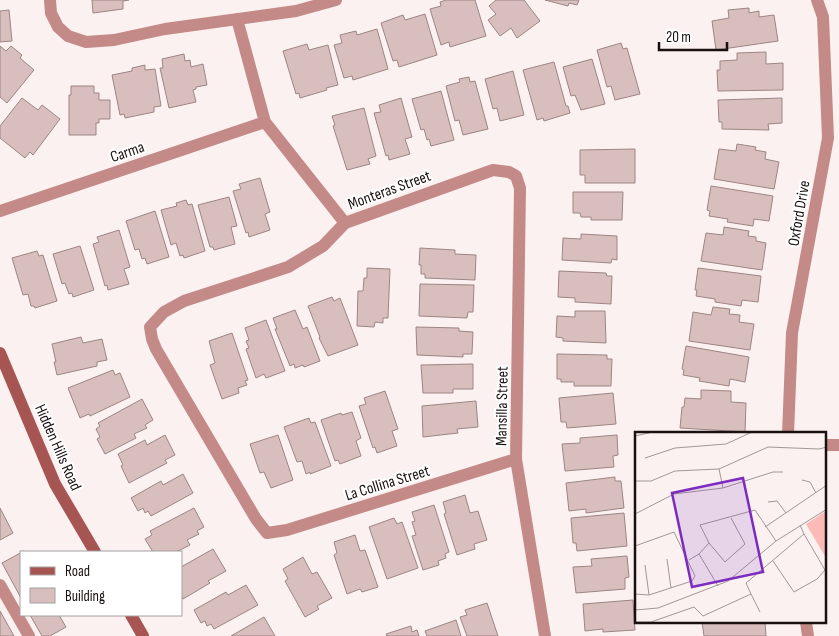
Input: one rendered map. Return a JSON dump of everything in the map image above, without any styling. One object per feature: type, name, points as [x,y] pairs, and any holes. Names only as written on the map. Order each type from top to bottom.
[{"type":"street","points":[[50,0],[51,13],[58,27],[68,36],[86,42],[114,40],[165,29],[296,10],[336,0]]},
{"type":"street","name":"Oxford Drive","points":[[788,432],[792,332],[828,138],[824,18],[817,0]]},
{"type":"street","points":[[237,19],[265,122],[345,223]]},
{"type":"street","name":"Carma","points":[[0,211],[265,122]]},
{"type":"street","name":"Monteras Street","points":[[267,533],[256,519],[156,349],[150,327],[164,312],[184,301],[288,267],[322,246],[345,223],[493,170],[509,172],[516,176]]},
{"type":"street","name":"Mansilla Street","points":[[516,176],[520,188],[516,459],[544,636]]},
{"type":"street","name":"Hidden Hills Road","points":[[0,353],[55,484],[93,551]]},
{"type":"street","points":[[826,445],[839,445]]},
{"type":"street","name":"La Collina Street","points":[[267,533],[287,530],[516,459]]},
{"type":"street","points":[[0,585],[28,636]]},
{"type":"street","points":[[131,616],[143,636]]},
{"type":"building","points":[[92,0],[129,0],[123,1],[123,9],[93,13]]},
{"type":"building","points":[[446,0],[475,0],[486,36],[450,47],[449,42],[441,45],[430,9],[441,6],[440,2]]},
{"type":"building","points":[[496,0],[524,0],[540,21],[517,38],[511,28],[500,36],[488,20],[496,14],[489,6]]},
{"type":"building","points":[[545,0],[579,0],[577,5],[569,3],[568,6]]},
{"type":"building","points":[[749,8],[749,13],[759,11],[759,17],[774,15],[778,41],[716,50],[712,21],[729,18],[728,10]]},
{"type":"building","points":[[9,10],[12,41],[0,42],[0,11]]},
{"type":"building","points":[[425,14],[437,55],[399,67],[397,60],[393,61],[381,23],[403,15],[405,20]]},
{"type":"building","points":[[377,29],[388,69],[353,80],[352,76],[344,78],[334,45],[342,43],[340,35],[356,31],[357,35]]},
{"type":"building","points":[[621,43],[623,49],[627,48],[640,94],[615,100],[611,86],[607,87],[597,50]]},
{"type":"building","points":[[307,44],[309,50],[328,45],[338,85],[300,98],[299,93],[296,94],[283,51]]},
{"type":"building","points":[[0,46],[6,51],[11,46],[22,55],[20,58],[34,70],[7,103],[0,97]]},
{"type":"building","points":[[766,52],[766,64],[783,63],[783,90],[718,91],[717,70],[720,70],[720,61],[737,60],[737,53]]},
{"type":"building","points":[[184,54],[185,61],[190,60],[191,67],[203,64],[207,85],[196,87],[193,90],[196,102],[169,108],[160,68],[163,68],[162,59]]},
{"type":"building","points":[[592,59],[605,104],[581,110],[575,95],[571,96],[563,67]]},
{"type":"building","points":[[554,62],[566,106],[568,106],[570,113],[544,121],[543,118],[537,120],[523,70]]},
{"type":"building","points":[[145,65],[145,70],[155,69],[161,106],[154,107],[154,112],[125,118],[124,114],[120,115],[112,75],[132,71],[132,68]]},
{"type":"building","points":[[513,71],[524,115],[500,121],[497,108],[493,109],[485,79]]},
{"type":"building","points":[[469,77],[470,82],[475,81],[488,129],[463,135],[459,120],[455,121],[446,86],[460,82],[459,79]]},
{"type":"building","points":[[71,86],[94,86],[94,93],[99,93],[99,100],[110,100],[110,119],[99,119],[99,123],[96,123],[96,135],[69,135],[69,95],[71,95]]},
{"type":"building","points":[[441,91],[454,140],[431,146],[424,129],[421,130],[412,99]]},
{"type":"building","points":[[22,98],[38,110],[42,105],[60,119],[33,155],[30,152],[25,158],[0,138],[0,126]]},
{"type":"building","points":[[401,98],[412,137],[405,139],[410,154],[389,160],[388,155],[386,156],[374,113],[381,112],[379,105]]},
{"type":"building","points":[[782,98],[782,123],[768,124],[769,130],[722,129],[722,122],[719,122],[718,100]]},
{"type":"building","points":[[364,108],[376,156],[368,159],[370,164],[347,170],[333,126],[335,125],[332,116]]},
{"type":"building","points":[[737,144],[756,147],[755,150],[766,152],[765,159],[779,162],[774,189],[714,179],[719,149],[736,151]]},
{"type":"building","points":[[635,149],[635,183],[585,183],[585,175],[580,175],[580,150]]},
{"type":"building","points":[[260,178],[270,212],[265,214],[270,230],[249,237],[248,232],[246,233],[233,191],[241,189],[239,184]]},
{"type":"building","points":[[711,186],[773,196],[769,221],[754,219],[753,226],[727,222],[728,219],[709,216],[710,211],[707,210]]},
{"type":"building","points":[[573,192],[623,192],[622,220],[591,220],[591,217],[581,217],[580,213],[573,213]]},
{"type":"building","points":[[229,197],[237,226],[231,227],[235,244],[214,250],[213,247],[210,247],[198,205]]},
{"type":"building","points":[[186,200],[188,205],[192,204],[205,251],[184,258],[183,255],[180,256],[176,243],[171,245],[161,210],[177,206],[176,203]]},
{"type":"building","points":[[155,211],[169,257],[147,264],[145,258],[142,259],[139,249],[135,250],[126,221]]},
{"type":"building","points":[[724,227],[749,231],[748,236],[756,237],[756,241],[766,243],[762,270],[701,261],[706,233],[723,235]]},
{"type":"building","points":[[119,230],[130,267],[124,269],[129,284],[108,290],[107,285],[105,286],[93,244],[99,242],[97,237]]},
{"type":"building","points":[[581,234],[617,236],[617,260],[612,259],[611,263],[562,260],[563,238],[581,239]]},
{"type":"building","points":[[80,246],[94,290],[73,297],[72,293],[69,294],[65,283],[62,284],[53,254]]},
{"type":"building","points":[[420,248],[455,250],[455,254],[476,255],[475,280],[425,278],[425,274],[421,274],[421,265],[419,265]]},
{"type":"building","points":[[37,251],[39,256],[43,255],[57,301],[35,308],[31,306],[28,294],[23,295],[12,258]]},
{"type":"building","points":[[367,268],[390,269],[388,318],[383,318],[383,323],[375,322],[374,327],[357,326],[358,291],[363,291],[364,278],[367,278]]},
{"type":"building","points":[[698,268],[761,276],[758,302],[742,300],[741,306],[715,302],[715,299],[696,296]]},
{"type":"building","points":[[559,271],[606,273],[607,276],[612,276],[611,304],[575,302],[575,298],[558,297]]},
{"type":"building","points":[[420,284],[474,285],[473,312],[468,312],[467,318],[419,316]]},
{"type":"building","points":[[332,297],[334,301],[340,298],[358,345],[328,356],[319,338],[308,306]]},
{"type":"building","points":[[713,307],[730,309],[729,314],[740,315],[739,322],[754,324],[750,350],[689,341],[693,312],[711,315]]},
{"type":"building","points":[[295,310],[303,329],[307,327],[320,361],[295,368],[294,364],[290,366],[275,329],[277,329],[273,318]]},
{"type":"building","points":[[575,311],[605,311],[606,343],[563,341],[563,338],[556,337],[557,316],[575,317]]},
{"type":"building","points":[[266,320],[285,371],[266,378],[264,374],[256,378],[246,349],[249,348],[246,341],[249,340],[245,328]]},
{"type":"building","points":[[416,327],[459,328],[459,331],[473,332],[472,354],[463,354],[463,357],[417,355]]},
{"type":"building","points":[[232,333],[248,380],[245,381],[247,385],[238,388],[239,393],[222,399],[210,365],[215,363],[209,341]]},
{"type":"building","points":[[81,337],[83,343],[102,339],[107,360],[97,362],[97,366],[57,375],[52,344]]},
{"type":"building","points":[[686,346],[749,357],[745,382],[730,379],[729,386],[699,381],[700,378],[683,375],[684,370],[682,369]]},
{"type":"building","points":[[557,354],[607,355],[607,359],[612,359],[611,386],[574,386],[574,382],[561,382],[561,379],[557,379]]},
{"type":"building","points":[[473,364],[473,389],[453,389],[453,393],[423,393],[421,365]]},
{"type":"building","points":[[113,370],[115,375],[120,373],[130,397],[90,416],[89,414],[80,418],[68,388]]},
{"type":"building","points":[[701,390],[731,391],[731,402],[746,403],[745,432],[680,428],[685,398],[701,399]]},
{"type":"building","points":[[385,391],[398,429],[392,431],[397,446],[377,453],[375,447],[373,448],[359,406],[366,404],[364,398]]},
{"type":"building","points":[[613,393],[616,424],[567,428],[566,422],[561,422],[559,398]]},
{"type":"building","points":[[142,399],[153,420],[145,425],[147,428],[134,434],[136,438],[105,454],[97,439],[100,437],[96,429],[100,426],[98,423]]},
{"type":"building","points":[[476,401],[478,427],[457,429],[458,433],[423,437],[422,406]]},
{"type":"building","points":[[352,412],[361,438],[356,441],[361,456],[340,464],[338,460],[335,461],[321,420],[341,413],[342,415]]},
{"type":"building","points":[[309,418],[311,423],[315,422],[331,466],[306,474],[302,461],[297,462],[284,427]]},
{"type":"building","points":[[165,435],[175,455],[165,460],[167,463],[129,483],[118,454],[145,440],[147,445]]},
{"type":"building","points":[[278,435],[293,480],[271,488],[264,472],[260,473],[250,444]]},
{"type":"building","points":[[617,435],[618,455],[613,456],[614,467],[565,471],[562,444],[580,443],[580,438]]},
{"type":"building","points":[[183,474],[193,493],[151,516],[148,511],[145,513],[143,508],[138,511],[131,498],[161,481],[163,485]]},
{"type":"building","points":[[615,477],[615,481],[621,481],[624,508],[586,513],[586,509],[569,511],[566,483]]},
{"type":"building","points":[[465,495],[470,513],[478,511],[487,540],[474,544],[475,549],[457,555],[444,514],[446,513],[443,502]]},
{"type":"building","points":[[434,505],[449,552],[445,554],[446,558],[438,561],[439,565],[423,570],[412,536],[416,535],[412,522],[415,521],[412,512]]},
{"type":"building","points":[[0,508],[13,533],[0,540]]},
{"type":"building","points":[[194,508],[204,527],[197,531],[199,534],[187,540],[190,545],[178,551],[152,551],[145,539],[152,535],[150,531]]},
{"type":"building","points":[[624,513],[627,546],[577,551],[576,543],[573,543],[571,518]]},
{"type":"building","points":[[394,518],[397,524],[402,522],[418,568],[387,579],[369,527]]},
{"type":"building","points":[[355,535],[360,551],[365,550],[378,587],[362,592],[360,589],[347,594],[334,555],[337,553],[334,542]]},
{"type":"building","points":[[213,549],[226,571],[183,599],[182,566]]},
{"type":"building","points":[[20,554],[20,596],[2,563]]},
{"type":"building","points":[[627,556],[629,577],[625,578],[625,589],[576,593],[573,567],[592,566],[591,559]]},
{"type":"building","points":[[303,557],[312,574],[317,572],[332,598],[317,606],[319,609],[305,617],[285,581],[288,579],[283,569]]},
{"type":"building","points":[[246,585],[258,605],[214,629],[211,624],[207,626],[205,621],[201,623],[194,610],[226,592],[228,595]]},
{"type":"building","points":[[633,600],[635,630],[603,632],[603,629],[585,631],[583,604]]},
{"type":"building","points":[[487,603],[498,636],[467,636],[460,617],[467,615],[465,610]]},
{"type":"building","points":[[0,611],[14,636],[0,636]]},
{"type":"building","points":[[31,616],[60,616],[66,627],[50,636],[42,636]]},
{"type":"building","points":[[264,617],[275,636],[231,636]]},
{"type":"building","points":[[456,620],[461,636],[427,636],[425,631]]},
{"type":"building","points":[[702,624],[765,624],[766,636],[704,636]]},
{"type":"building","points":[[411,626],[412,632],[417,630],[419,636],[387,636],[386,634]]}]
